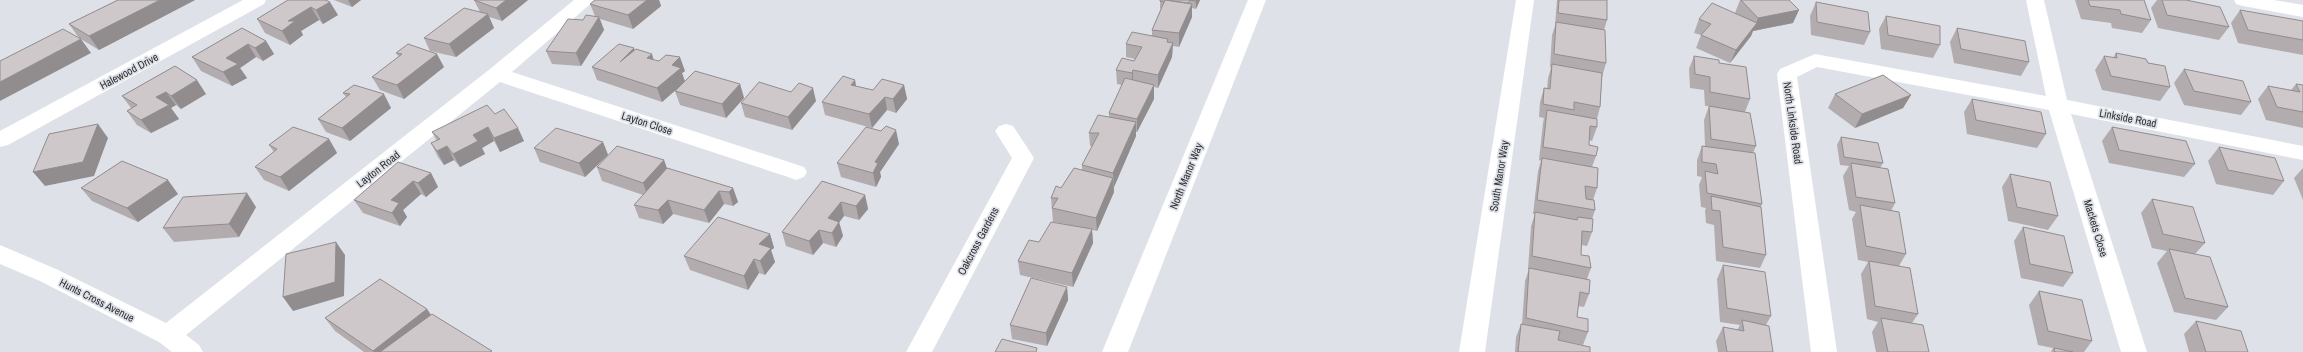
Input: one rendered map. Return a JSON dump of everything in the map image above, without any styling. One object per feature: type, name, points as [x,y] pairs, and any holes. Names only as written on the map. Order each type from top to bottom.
[{"type":"street","name":"Halewood Drive","points":[[0,140],[257,0]]},
{"type":"street","name":"Layton Road","points":[[168,335],[497,74],[586,0]]},
{"type":"street","name":"North Manor Way","points":[[1114,352],[1257,0]]},
{"type":"street","name":"South Manor Way","points":[[1472,352],[1525,0]]},
{"type":"street","points":[[2035,0],[2058,105]]},
{"type":"street","points":[[2243,0],[2303,11]]},
{"type":"street","name":"North Linkside Road","points":[[1824,352],[1786,74],[1815,60],[2058,105]]},
{"type":"street","name":"Layton Close","points":[[497,74],[796,172]]},
{"type":"street","name":"Linkside Road","points":[[2058,105],[2303,153]]},
{"type":"street","name":"Mackets Close","points":[[2058,105],[2134,352]]},
{"type":"street","name":"Oakcross Gardens","points":[[919,352],[1022,158],[1006,131]]},
{"type":"street","name":"Hunts Cross Avenue","points":[[0,254],[48,275],[168,335],[190,352]]},
{"type":"building","points":[[118,0],[160,0],[89,36],[69,24]]},
{"type":"building","points":[[288,0],[325,0],[330,2],[316,10],[311,7],[288,21],[295,21],[282,31],[257,19]]},
{"type":"building","points":[[474,0],[506,0],[496,8]]},
{"type":"building","points":[[595,0],[647,0],[628,15],[590,4]]},
{"type":"building","points":[[1165,0],[1190,0],[1188,3]]},
{"type":"building","points":[[1165,0],[1192,4],[1179,33],[1152,30]]},
{"type":"building","points":[[1559,0],[1607,0],[1607,20],[1558,13]]},
{"type":"building","points":[[1741,0],[1789,0],[1799,10],[1758,18]]},
{"type":"building","points":[[2088,0],[2144,0],[2151,20],[2121,14],[2120,10],[2090,6]]},
{"type":"building","points":[[2162,0],[2186,0],[2220,7],[2229,27],[2167,15]]},
{"type":"building","points":[[1816,2],[1868,12],[1870,32],[1817,22]]},
{"type":"building","points":[[1712,3],[1757,23],[1736,50],[1701,35],[1711,24],[1699,19]]},
{"type":"building","points":[[464,8],[488,14],[449,44],[424,38]]},
{"type":"building","points":[[2240,10],[2303,21],[2303,40],[2248,30]]},
{"type":"building","points":[[586,15],[599,17],[576,53],[546,51],[568,19],[583,20]]},
{"type":"building","points":[[1886,16],[1940,26],[1940,45],[1888,35]]},
{"type":"building","points":[[1556,22],[1605,30],[1606,63],[1554,54]]},
{"type":"building","points":[[242,28],[266,41],[255,48],[248,44],[226,58],[238,64],[223,72],[192,57]]},
{"type":"building","points":[[1957,28],[2025,41],[2029,62],[1961,49]]},
{"type":"building","points":[[63,29],[81,39],[0,82],[0,61]]},
{"type":"building","points":[[1132,32],[1168,39],[1167,42],[1173,43],[1158,75],[1133,70],[1132,73],[1116,70],[1122,58],[1134,61],[1142,47],[1126,44]]},
{"type":"building","points":[[408,44],[437,54],[397,85],[372,77],[402,54],[396,53]]},
{"type":"building","points":[[619,44],[634,48],[620,62],[636,49],[652,54],[647,58],[659,61],[666,55],[680,57],[672,65],[681,68],[657,88],[592,67]]},
{"type":"building","points":[[2116,53],[2146,59],[2148,63],[2165,66],[2170,87],[2111,76],[2104,56],[2117,58]]},
{"type":"building","points":[[1694,56],[1719,60],[1719,63],[1746,67],[1750,99],[1710,92],[1710,77],[1695,74]]},
{"type":"building","points":[[1552,64],[1602,73],[1600,107],[1574,102],[1574,110],[1543,104],[1544,88],[1550,89]]},
{"type":"building","points":[[175,66],[197,80],[171,96],[166,92],[156,97],[169,105],[141,120],[127,111],[137,105],[122,96]]},
{"type":"building","points":[[2184,69],[2243,81],[2251,102],[2194,91]]},
{"type":"building","points":[[695,71],[740,84],[722,104],[675,91]]},
{"type":"building","points":[[1883,75],[1911,95],[1862,114],[1835,94]]},
{"type":"building","points":[[843,76],[855,80],[851,85],[873,90],[882,79],[904,85],[893,99],[885,97],[869,114],[822,102]]},
{"type":"building","points":[[1125,78],[1154,85],[1137,119],[1109,113]]},
{"type":"building","points":[[759,82],[791,92],[799,83],[813,88],[788,117],[741,103]]},
{"type":"building","points":[[2296,84],[2303,85],[2303,112],[2277,107],[2268,86],[2300,92]]},
{"type":"building","points":[[354,85],[384,94],[342,128],[318,119],[350,94],[343,93]]},
{"type":"building","points":[[1972,99],[2041,112],[2046,134],[1976,120]]},
{"type":"building","points":[[487,105],[495,114],[504,109],[518,128],[494,138],[488,127],[473,135],[478,141],[453,154],[447,146],[437,151],[431,143],[440,139],[432,132]]},
{"type":"building","points":[[1709,106],[1750,113],[1756,146],[1711,139]]},
{"type":"building","points":[[1547,110],[1597,119],[1597,127],[1590,126],[1589,145],[1598,147],[1596,156],[1543,147]]},
{"type":"building","points":[[1098,115],[1136,122],[1113,173],[1082,165],[1099,133],[1089,133]]},
{"type":"building","points":[[98,124],[83,162],[33,172],[49,134]]},
{"type":"building","points":[[886,126],[896,130],[875,162],[878,163],[873,173],[837,163],[866,127],[881,131]]},
{"type":"building","points":[[293,127],[329,139],[280,177],[255,167],[277,149],[269,145]]},
{"type":"building","points":[[2112,127],[2186,141],[2195,164],[2119,150]]},
{"type":"building","points":[[556,128],[603,142],[579,163],[534,148]]},
{"type":"building","points":[[1841,137],[1878,143],[1883,163],[1844,157]]},
{"type":"building","points":[[617,146],[664,160],[643,183],[597,167]]},
{"type":"building","points":[[1702,146],[1755,153],[1762,204],[1707,193],[1705,171],[1718,174],[1716,164],[1702,162]]},
{"type":"building","points":[[2219,147],[2275,158],[2284,181],[2228,170]]},
{"type":"building","points":[[1542,158],[1598,168],[1597,188],[1585,186],[1586,199],[1594,200],[1595,210],[1537,200]]},
{"type":"building","points":[[122,161],[168,180],[127,208],[81,188]]},
{"type":"building","points":[[398,162],[431,173],[418,183],[413,181],[391,200],[399,203],[392,213],[354,200]]},
{"type":"building","points":[[1851,163],[1888,169],[1895,203],[1856,197]]},
{"type":"building","points":[[667,168],[733,188],[729,192],[719,191],[704,210],[668,200],[658,210],[634,205]]},
{"type":"building","points":[[1074,168],[1113,178],[1096,218],[1052,208],[1058,198],[1051,198],[1056,186],[1061,188]]},
{"type":"building","points":[[2010,174],[2050,182],[2058,216],[2017,207]]},
{"type":"building","points":[[822,181],[865,195],[856,206],[841,202],[828,218],[839,222],[832,233],[819,230],[809,241],[782,232]]},
{"type":"building","points":[[247,193],[229,224],[163,228],[183,197]]},
{"type":"building","points":[[1711,196],[1761,207],[1766,255],[1723,247],[1720,211],[1712,210]]},
{"type":"building","points":[[2152,199],[2193,207],[2205,243],[2163,234]]},
{"type":"building","points":[[1860,205],[1899,212],[1906,254],[1866,246]]},
{"type":"building","points":[[1535,212],[1577,220],[1578,217],[1593,219],[1592,232],[1582,231],[1581,255],[1589,256],[1591,268],[1532,256]]},
{"type":"building","points":[[718,217],[770,234],[759,244],[771,248],[760,261],[754,259],[744,276],[684,256]]},
{"type":"building","points":[[1051,222],[1092,229],[1072,273],[1018,261],[1029,240],[1039,242]]},
{"type":"building","points":[[2023,227],[2064,236],[2073,273],[2030,264]]},
{"type":"building","points":[[336,242],[335,282],[283,297],[286,254]]},
{"type":"building","points":[[2169,249],[2210,257],[2228,307],[2185,298]]},
{"type":"building","points":[[1869,261],[1910,268],[1918,314],[1875,306]]},
{"type":"building","points":[[1723,265],[1765,272],[1771,316],[1727,308]]},
{"type":"building","points":[[1529,268],[1590,280],[1589,294],[1580,292],[1577,317],[1588,319],[1588,332],[1526,318]]},
{"type":"building","points":[[1031,278],[1067,287],[1046,333],[1010,325]]},
{"type":"building","points":[[380,279],[427,309],[373,351],[325,318]]},
{"type":"building","points":[[2039,291],[2082,300],[2092,341],[2048,331]]},
{"type":"building","points":[[432,314],[492,351],[380,352]]},
{"type":"building","points":[[1881,318],[1923,325],[1929,352],[1888,352]]},
{"type":"building","points":[[1742,320],[1769,326],[1773,352],[1727,352],[1723,327],[1744,331]]},
{"type":"building","points":[[2196,321],[2241,331],[2248,352],[2206,352]]},
{"type":"building","points":[[1521,324],[1560,331],[1558,340],[1590,347],[1590,352],[1518,352]]},
{"type":"building","points":[[1002,339],[1037,348],[1036,352],[995,352]]},
{"type":"building","points":[[2054,348],[2073,352],[2055,352]]}]
